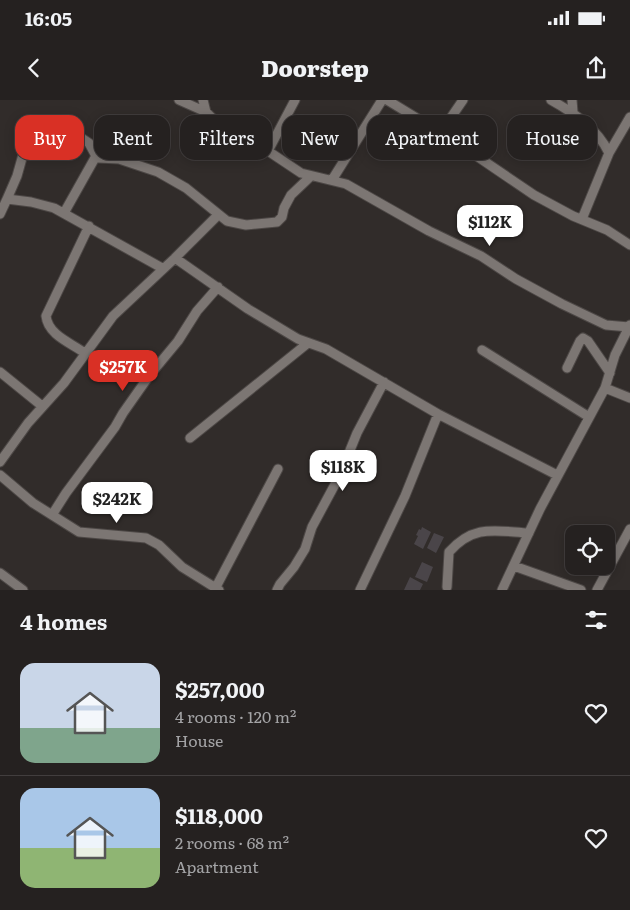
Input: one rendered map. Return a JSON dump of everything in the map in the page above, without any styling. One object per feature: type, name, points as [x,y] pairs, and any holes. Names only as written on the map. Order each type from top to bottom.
[{"type":"street","points":[[179,100],[209,115]]},
{"type":"street","points":[[203,100],[206,112]]},
{"type":"street","points":[[272,143],[295,100]]},
{"type":"street","points":[[332,180],[382,100]]},
{"type":"street","points":[[387,100],[412,115]]},
{"type":"street","points":[[453,115],[463,100]]},
{"type":"street","points":[[551,100],[573,112],[602,140],[609,153]]},
{"type":"street","points":[[572,100],[573,112]]},
{"type":"street","points":[[582,219],[609,153],[630,117]]},
{"type":"street","points":[[0,214],[17,176],[24,151],[42,127],[46,125],[66,135],[80,137],[89,143],[94,152]]},
{"type":"street","points":[[272,154],[301,173],[346,184],[429,231],[481,256],[516,279],[562,304],[606,325],[630,326],[615,355],[605,388],[557,475],[502,590]]},
{"type":"street","points":[[64,213],[94,160]]},
{"type":"street","points":[[122,160],[158,172],[186,188],[227,221],[246,225],[277,222],[282,217],[284,208],[291,195],[311,176]]},
{"type":"street","points":[[485,160],[534,195],[606,230],[630,245]]},
{"type":"street","points":[[7,199],[32,202],[54,208],[162,268]]},
{"type":"street","points":[[0,462],[28,423],[64,382],[113,316],[218,215]]},
{"type":"street","points":[[85,353],[52,332],[47,324],[46,316],[89,226]]},
{"type":"street","points":[[175,258],[248,309],[298,339],[326,349],[438,414],[557,475]]},
{"type":"street","points":[[52,515],[149,376],[218,287]]},
{"type":"street","points":[[567,368],[583,338],[588,341],[610,373]]},
{"type":"street","points":[[190,438],[308,342]]},
{"type":"street","points":[[482,350],[589,417]]},
{"type":"street","points":[[0,372],[42,406]]},
{"type":"street","points":[[277,590],[301,556],[312,527],[340,475],[354,437],[384,382]]},
{"type":"street","points":[[605,388],[630,398]]},
{"type":"street","points":[[360,590],[405,496],[438,414]]},
{"type":"street","points":[[0,475],[21,494],[79,532],[153,540],[182,567],[218,589],[278,469]]},
{"type":"street","points":[[597,590],[630,529]]},
{"type":"street","points":[[447,587],[449,552],[458,541],[470,534],[488,530],[529,533]]},
{"type":"street","points":[[514,566],[581,590]]},
{"type":"street","points":[[0,573],[23,590]]},
{"type":"building","points":[[422,527],[431,532],[423,549],[414,544],[418,536],[416,535]]},
{"type":"building","points":[[434,533],[444,537],[436,553],[427,548]]},
{"type":"building","points":[[422,562],[433,567],[427,582],[415,577]]},
{"type":"building","points":[[410,577],[423,584],[420,590],[404,590]]}]
